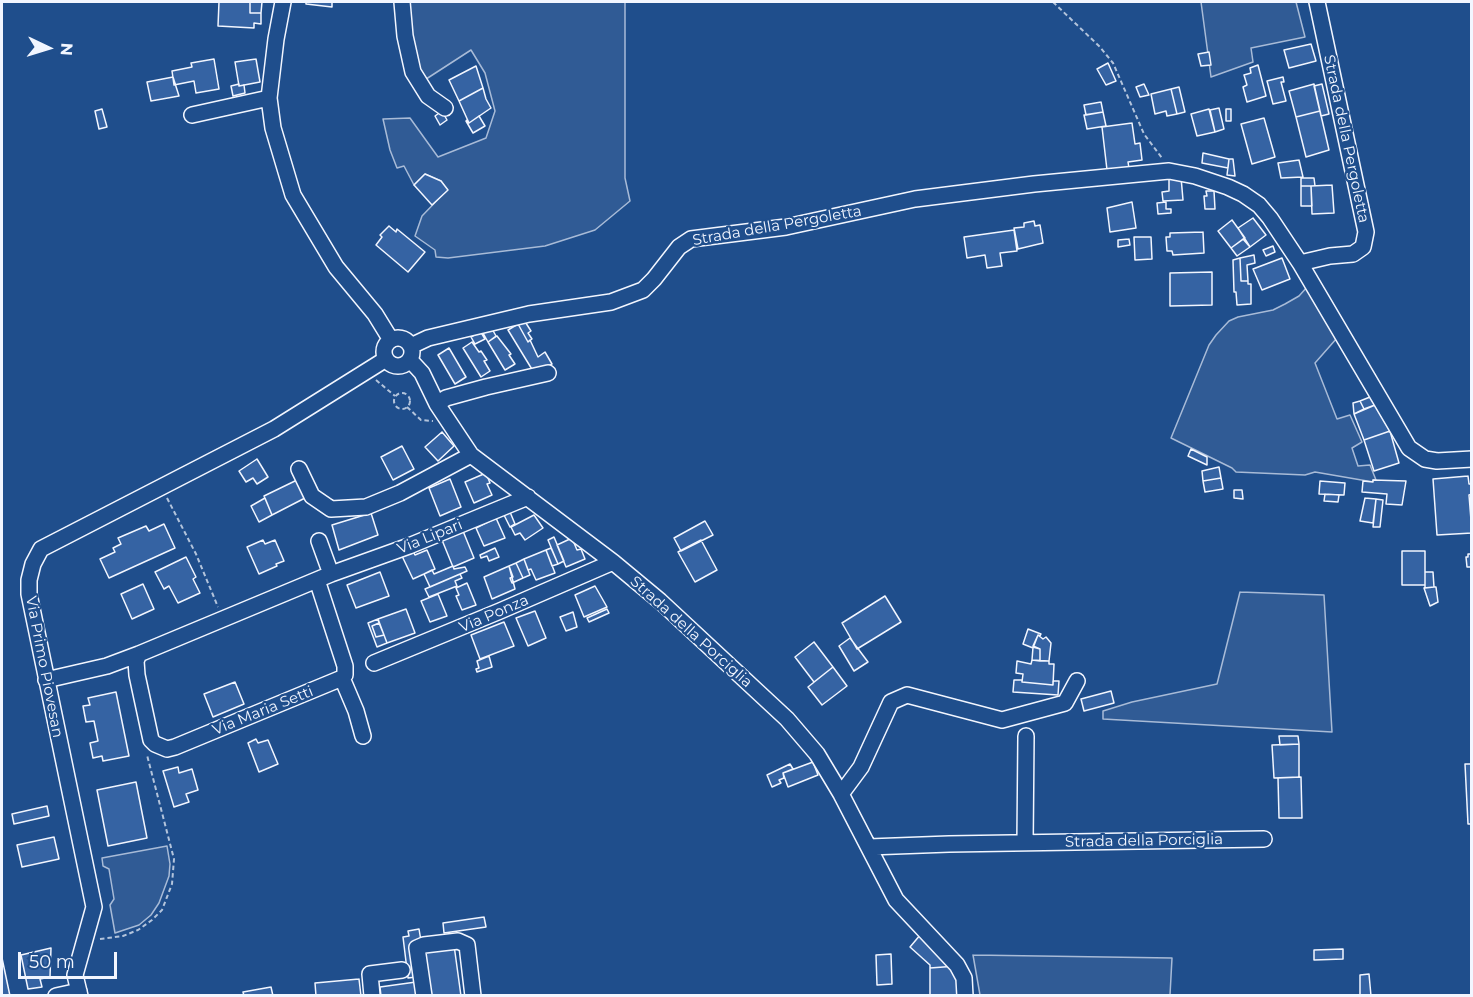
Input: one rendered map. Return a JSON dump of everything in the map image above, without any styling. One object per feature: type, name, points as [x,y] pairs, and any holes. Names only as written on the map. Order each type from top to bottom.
[{"type":"street","points":[[283,2],[269,98],[273,128],[293,195],[336,267],[375,314],[391,340]]},
{"type":"street","points":[[402,2],[405,36],[413,72],[428,96],[445,108]]},
{"type":"street","name":"Strada della Pergoletta","points":[[1300,263],[1330,256],[1353,254],[1363,247],[1366,232],[1317,2]]},
{"type":"street","points":[[192,115],[269,98]]},
{"type":"street","name":"Strada della Pergoletta","points":[[410,353],[428,338],[529,314],[611,302],[643,290],[679,247],[691,239],[786,227],[915,199],[1034,184],[1169,171],[1195,176],[1228,187],[1259,205],[1300,263],[1409,448],[1425,459],[1437,461],[1472,459]]},
{"type":"street","points":[[403,339],[410,353],[405,364],[398,366],[386,359],[385,348],[391,340],[403,339]]},
{"type":"street","name":"Strada della Porciglia","points":[[410,353],[441,410],[471,455],[528,496],[660,601],[787,719],[817,754],[841,794],[896,900],[957,965],[964,978],[965,996]]},
{"type":"street","name":"Via Primo Piovesan","points":[[79,993],[75,975],[94,907],[29,594],[29,580],[33,564],[41,549],[274,429],[386,359]]},
{"type":"street","points":[[441,410],[446,398],[548,373]]},
{"type":"street","points":[[298,470],[312,496],[331,509],[366,507],[400,493],[471,455]]},
{"type":"street","name":"Via Lipari","points":[[331,574],[409,546],[528,496]]},
{"type":"street","points":[[46,680],[107,666],[331,574],[319,541]]},
{"type":"street","name":"Via Ponza","points":[[374,663],[613,562]]},
{"type":"street","points":[[317,580],[345,666],[345,675],[342,678],[363,735]]},
{"type":"street","name":"Via Maria Setti","points":[[139,654],[136,661],[137,675],[151,740],[161,748],[167,749],[342,678]]},
{"type":"street","points":[[107,666],[130,669],[137,675]]},
{"type":"street","points":[[841,794],[861,767],[891,702],[907,695],[1002,720],[1065,703],[1077,681]]},
{"type":"street","points":[[1025,843],[1026,736]]},
{"type":"street","name":"Strada della Porciglia","points":[[869,848],[1264,839]]},
{"type":"street","points":[[424,996],[417,948],[458,941],[466,945],[472,996]]},
{"type":"street","points":[[372,996],[370,974],[402,970]]},
{"type":"street","points":[[56,996],[79,993]]},
{"type":"path","points":[[1053,2],[1099,46],[1113,63],[1144,134],[1161,155],[1169,171]]},
{"type":"path","points":[[368,369],[379,384],[395,396]]},
{"type":"path","points":[[401,392],[408,395],[411,402],[407,407],[400,409],[395,405],[395,396],[401,392]]},
{"type":"path","points":[[407,407],[421,420],[426,421],[434,421],[441,410]]},
{"type":"path","points":[[161,486],[196,554],[223,619]]},
{"type":"path","points":[[97,939],[123,936],[138,930],[152,920],[162,910],[172,884],[174,858],[146,751]]},
{"type":"shaded area","points":[[402,2],[625,2],[625,178],[630,201],[595,230],[545,246],[448,258],[436,257],[435,250],[415,236],[422,216],[447,190],[441,181],[425,174],[414,185],[404,166],[397,168],[383,119],[410,118],[438,157],[486,138],[495,111],[485,73],[471,50],[420,83]]},
{"type":"shaded area","points":[[1201,2],[1296,2],[1305,37],[1251,48],[1253,62],[1211,77]]},
{"type":"shaded area","points":[[1308,286],[1337,338],[1315,363],[1337,419],[1350,415],[1362,442],[1352,448],[1358,466],[1370,465],[1376,480],[1373,482],[1315,472],[1305,475],[1236,472],[1171,438],[1209,345],[1216,335],[1229,321],[1273,310],[1299,296]]},
{"type":"shaded area","points":[[1240,592],[1324,595],[1332,732],[1103,719],[1103,711],[1132,702],[1217,684]]},
{"type":"shaded area","points":[[167,846],[169,876],[159,903],[151,915],[139,925],[115,933],[110,905],[114,899],[109,869],[103,866],[102,858]]},
{"type":"shaded area","points":[[973,955],[1172,958],[1170,995],[980,995]]},
{"type":"building","points":[[219,2],[250,2],[250,13],[261,13],[261,24],[254,23],[254,28],[218,26]]},
{"type":"building","points":[[250,2],[262,2],[261,13],[250,13]]},
{"type":"building","points":[[306,2],[332,2],[332,7],[306,4]]},
{"type":"building","points":[[1311,44],[1316,61],[1289,68],[1284,50]]},
{"type":"building","points":[[1209,52],[1211,65],[1201,66],[1198,54]]},
{"type":"building","points":[[214,59],[219,89],[196,93],[194,81],[174,85],[172,71],[192,67],[191,63]]},
{"type":"building","points":[[256,59],[260,82],[239,86],[235,62]]},
{"type":"building","points":[[1108,63],[1116,81],[1106,85],[1097,69]]},
{"type":"building","points":[[1258,65],[1266,96],[1247,102],[1243,87],[1247,85],[1244,75],[1251,73],[1250,68]]},
{"type":"building","points":[[476,66],[483,88],[459,101],[449,80]]},
{"type":"building","points":[[173,77],[179,96],[151,101],[147,82]]},
{"type":"building","points":[[1283,77],[1284,82],[1281,82],[1286,101],[1273,104],[1267,81]]},
{"type":"building","points":[[239,84],[239,86],[244,85],[245,93],[233,96],[231,86]]},
{"type":"building","points":[[1144,84],[1149,95],[1140,97],[1136,87]]},
{"type":"building","points":[[1314,84],[1320,111],[1296,117],[1289,91]]},
{"type":"building","points":[[1322,84],[1329,114],[1321,116],[1314,86]]},
{"type":"building","points":[[1179,87],[1185,112],[1177,114],[1171,89]]},
{"type":"building","points":[[483,88],[491,108],[469,123],[459,101]]},
{"type":"building","points":[[1171,89],[1177,114],[1167,116],[1166,111],[1155,114],[1151,94]]},
{"type":"building","points":[[1101,102],[1103,112],[1086,115],[1084,105]]},
{"type":"building","points":[[1219,108],[1224,129],[1215,132],[1210,110]]},
{"type":"building","points":[[102,109],[107,127],[99,129],[95,111]]},
{"type":"building","points":[[1209,109],[1215,132],[1197,136],[1191,114]]},
{"type":"building","points":[[1226,109],[1231,109],[1231,121],[1226,121]]},
{"type":"building","points":[[442,111],[447,120],[440,125],[435,116]]},
{"type":"building","points":[[1320,111],[1329,150],[1306,157],[1296,117]]},
{"type":"building","points":[[1103,112],[1106,126],[1087,129],[1084,115]]},
{"type":"building","points":[[479,116],[485,126],[473,133],[466,121],[469,123]]},
{"type":"building","points":[[1264,118],[1275,157],[1252,164],[1241,124]]},
{"type":"building","points":[[1132,123],[1135,144],[1140,143],[1142,160],[1128,162],[1129,168],[1107,170],[1102,127]]},
{"type":"building","points":[[1203,153],[1229,159],[1228,168],[1202,163]]},
{"type":"building","points":[[1229,159],[1233,159],[1235,176],[1227,175]]},
{"type":"building","points":[[1299,160],[1303,177],[1281,178],[1278,163]]},
{"type":"building","points":[[425,174],[441,181],[448,190],[432,205],[414,185]]},
{"type":"building","points":[[1181,177],[1183,200],[1163,201],[1162,192],[1169,191],[1169,178]]},
{"type":"building","points":[[1301,178],[1314,178],[1315,186],[1301,186]]},
{"type":"building","points":[[1332,185],[1334,213],[1312,214],[1311,186]]},
{"type":"building","points":[[1301,186],[1311,186],[1312,206],[1301,206]]},
{"type":"building","points":[[1206,191],[1214,191],[1215,209],[1205,209]]},
{"type":"building","points":[[1132,202],[1136,228],[1110,232],[1107,208]]},
{"type":"building","points":[[1166,202],[1166,209],[1171,209],[1171,213],[1158,214],[1157,203]]},
{"type":"building","points":[[1253,218],[1266,235],[1250,247],[1238,228]]},
{"type":"building","points":[[1232,220],[1245,238],[1231,248],[1218,231]]},
{"type":"building","points":[[1034,221],[1035,226],[1040,225],[1043,243],[1018,249],[1014,228],[1024,227],[1024,223]]},
{"type":"building","points":[[389,226],[396,232],[397,229],[425,252],[408,272],[376,245],[382,237],[380,235]]},
{"type":"building","points":[[1014,230],[1017,251],[1000,253],[1002,266],[987,268],[985,255],[967,258],[964,237]]},
{"type":"building","points":[[1203,232],[1204,253],[1173,255],[1172,251],[1167,251],[1166,237],[1170,237],[1170,233]]},
{"type":"building","points":[[1134,237],[1151,237],[1152,259],[1135,260]]},
{"type":"building","points":[[1129,239],[1130,245],[1118,247],[1118,240]]},
{"type":"building","points":[[1243,239],[1250,247],[1237,256],[1231,248]]},
{"type":"building","points":[[1273,246],[1275,252],[1266,256],[1263,250]]},
{"type":"building","points":[[1254,255],[1255,263],[1247,265],[1248,281],[1241,281],[1240,258]]},
{"type":"building","points":[[1240,258],[1241,281],[1248,281],[1248,284],[1251,284],[1251,304],[1237,305],[1236,292],[1234,292],[1233,260]]},
{"type":"building","points":[[1282,258],[1290,279],[1262,290],[1253,269]]},
{"type":"building","points":[[1212,272],[1212,305],[1170,306],[1170,273]]},
{"type":"building","points":[[524,320],[531,331],[528,333],[532,339],[528,342],[518,324]]},
{"type":"building","points":[[518,324],[528,342],[530,340],[538,357],[545,352],[552,364],[539,372],[533,371],[508,330]]},
{"type":"building","points":[[491,327],[496,336],[488,342],[483,333]]},
{"type":"building","points":[[479,329],[485,339],[475,344],[471,337]]},
{"type":"building","points":[[497,336],[511,354],[509,355],[515,364],[505,370],[488,342]]},
{"type":"building","points":[[472,342],[487,360],[484,361],[490,371],[481,377],[463,348]]},
{"type":"building","points":[[449,348],[466,377],[455,384],[438,355]]},
{"type":"building","points":[[1370,397],[1375,405],[1364,409],[1360,401]]},
{"type":"building","points":[[1360,401],[1364,409],[1354,414],[1353,403]]},
{"type":"building","points":[[1375,405],[1390,431],[1364,440],[1354,414]]},
{"type":"building","points":[[1390,431],[1399,463],[1374,471],[1364,440]]},
{"type":"building","points":[[442,432],[454,446],[438,461],[425,447]]},
{"type":"building","points":[[402,446],[414,469],[393,480],[381,457]]},
{"type":"building","points":[[1191,449],[1207,457],[1207,465],[1188,456]]},
{"type":"building","points":[[257,459],[268,477],[257,484],[253,478],[246,482],[239,471]]},
{"type":"building","points":[[1219,467],[1221,478],[1203,481],[1202,471]]},
{"type":"building","points":[[486,473],[490,483],[487,484],[492,495],[474,503],[465,482]]},
{"type":"building","points":[[1468,476],[1469,484],[1472,484],[1472,494],[1469,495],[1472,533],[1437,535],[1433,479]]},
{"type":"building","points":[[1221,478],[1223,489],[1205,492],[1203,481]]},
{"type":"building","points":[[450,479],[461,507],[440,516],[429,488]]},
{"type":"building","points":[[297,480],[305,498],[272,515],[264,496]]},
{"type":"building","points":[[1373,480],[1406,481],[1402,505],[1386,504],[1387,494],[1362,492],[1363,481],[1373,482]]},
{"type":"building","points":[[1320,481],[1345,483],[1344,495],[1319,494]]},
{"type":"building","points":[[1234,490],[1242,490],[1243,499],[1234,498]]},
{"type":"building","points":[[1325,494],[1339,495],[1338,502],[1324,501]]},
{"type":"building","points":[[265,498],[272,515],[259,522],[251,506]]},
{"type":"building","points":[[1365,498],[1376,499],[1373,523],[1360,521]]},
{"type":"building","points":[[1376,499],[1383,500],[1380,527],[1373,527]]},
{"type":"building","points":[[510,512],[515,524],[510,527],[504,515]]},
{"type":"building","points":[[371,513],[378,535],[339,550],[332,525]]},
{"type":"building","points":[[534,515],[543,528],[525,540],[520,533],[515,535],[511,527]]},
{"type":"building","points":[[496,518],[505,538],[484,546],[476,528]]},
{"type":"building","points":[[705,521],[713,535],[681,551],[674,538]]},
{"type":"building","points":[[164,524],[175,548],[109,578],[100,559],[115,552],[113,548],[121,544],[118,538],[146,526],[149,531]]},
{"type":"building","points":[[463,531],[474,558],[453,567],[442,540]]},
{"type":"building","points":[[554,537],[564,561],[558,564],[548,540]]},
{"type":"building","points":[[572,538],[577,550],[581,549],[585,559],[566,567],[557,545]]},
{"type":"building","points":[[263,540],[265,544],[275,540],[284,561],[259,574],[247,547]]},
{"type":"building","points":[[701,540],[717,570],[695,582],[678,552]]},
{"type":"building","points":[[495,548],[499,557],[489,561],[487,556],[481,558],[480,555]]},
{"type":"building","points":[[551,548],[558,564],[552,566],[546,550]]},
{"type":"building","points":[[427,550],[435,569],[413,579],[402,556],[413,551],[415,555]]},
{"type":"building","points":[[546,550],[555,573],[536,580],[531,569],[528,570],[524,559]]},
{"type":"building","points":[[1402,551],[1425,551],[1425,585],[1402,585]]},
{"type":"building","points":[[1468,554],[1472,554],[1472,567],[1467,567]]},
{"type":"building","points":[[186,557],[196,577],[193,579],[200,593],[178,603],[169,586],[164,589],[155,572]]},
{"type":"building","points":[[524,559],[530,575],[523,578],[516,563]]},
{"type":"building","points":[[516,563],[523,578],[512,583],[510,578],[513,577],[509,566]]},
{"type":"building","points":[[453,566],[454,569],[465,567],[467,571],[430,587],[424,574],[432,570],[434,574]]},
{"type":"building","points":[[509,566],[515,589],[492,599],[484,577]]},
{"type":"building","points":[[380,572],[389,596],[356,608],[347,585]]},
{"type":"building","points":[[1425,572],[1433,572],[1434,587],[1425,588]]},
{"type":"building","points":[[460,574],[462,578],[455,581],[457,586],[429,597],[425,589]]},
{"type":"building","points":[[467,583],[476,605],[462,610],[456,596],[459,595],[456,588]]},
{"type":"building","points":[[143,584],[154,609],[132,619],[121,594]]},
{"type":"building","points":[[595,586],[607,607],[584,617],[575,595]]},
{"type":"building","points":[[1436,587],[1438,602],[1430,606],[1424,588]]},
{"type":"building","points":[[438,594],[447,616],[430,622],[421,601]]},
{"type":"building","points":[[885,596],[901,622],[857,649],[842,623]]},
{"type":"building","points":[[406,609],[415,633],[387,643],[378,619]]},
{"type":"building","points":[[607,609],[609,613],[589,622],[587,618]]},
{"type":"building","points":[[535,611],[546,638],[528,646],[516,618]]},
{"type":"building","points":[[573,612],[577,627],[566,631],[560,617]]},
{"type":"building","points":[[378,619],[379,623],[372,626],[376,637],[384,635],[387,643],[377,647],[368,623]]},
{"type":"building","points":[[504,622],[514,646],[480,659],[471,635]]},
{"type":"building","points":[[379,623],[384,635],[376,637],[372,626]]},
{"type":"building","points":[[1028,629],[1041,634],[1038,635],[1033,648],[1023,644]]},
{"type":"building","points":[[1038,635],[1043,639],[1046,637],[1051,643],[1049,661],[1040,661],[1040,649],[1033,646]]},
{"type":"building","points":[[850,638],[868,662],[854,671],[839,646]]},
{"type":"building","points":[[814,642],[833,667],[814,682],[795,657]]},
{"type":"building","points":[[1033,647],[1040,649],[1040,661],[1032,660]]},
{"type":"building","points":[[489,656],[492,667],[477,672],[476,669],[479,668],[477,661]]},
{"type":"building","points":[[1032,660],[1049,661],[1049,664],[1054,664],[1053,685],[1022,682],[1023,674],[1016,673],[1017,661],[1031,664]]},
{"type":"building","points":[[833,667],[847,686],[822,705],[808,687]]},
{"type":"building","points":[[1014,680],[1053,685],[1053,681],[1059,681],[1058,695],[1013,692]]},
{"type":"building","points":[[235,682],[244,704],[213,717],[204,694]]},
{"type":"building","points":[[1111,691],[1114,703],[1084,711],[1081,699]]},
{"type":"building","points":[[116,692],[129,756],[103,761],[102,756],[93,758],[90,743],[98,741],[94,721],[86,722],[83,706],[90,705],[88,698]]},
{"type":"building","points":[[1279,736],[1298,736],[1299,744],[1280,745]]},
{"type":"building","points":[[256,739],[258,743],[268,740],[278,764],[259,772],[248,743]]},
{"type":"building","points":[[1299,744],[1299,777],[1274,778],[1272,745]]},
{"type":"building","points":[[813,762],[818,775],[788,787],[783,773]]},
{"type":"building","points":[[790,764],[793,769],[783,773],[784,778],[779,780],[781,783],[772,787],[767,775]]},
{"type":"building","points":[[1465,764],[1472,764],[1472,824],[1468,824]]},
{"type":"building","points":[[178,767],[179,773],[192,769],[198,790],[186,794],[189,802],[174,807],[163,771]]},
{"type":"building","points":[[1301,777],[1302,818],[1279,818],[1278,778]]},
{"type":"building","points":[[136,782],[147,838],[108,846],[97,790]]},
{"type":"building","points":[[47,806],[49,816],[14,824],[12,814]]},
{"type":"building","points":[[54,837],[59,859],[22,867],[17,845]]},
{"type":"building","points":[[484,917],[486,927],[444,933],[443,923]]},
{"type":"building","points":[[419,929],[421,941],[416,977],[408,978],[403,937],[409,936],[408,931]]},
{"type":"building","points":[[921,934],[957,966],[930,968],[930,965],[910,947]]},
{"type":"building","points":[[454,945],[461,996],[430,996],[424,949]]},
{"type":"building","points":[[51,948],[50,977],[40,979],[42,987],[28,989],[21,955]]},
{"type":"building","points":[[1343,949],[1343,959],[1314,960],[1314,950]]},
{"type":"building","points":[[891,954],[892,984],[877,985],[876,955]]},
{"type":"building","points":[[2,958],[10,996],[2,996]]},
{"type":"building","points":[[957,966],[962,996],[930,996],[930,968]]},
{"type":"building","points":[[1369,974],[1371,996],[1360,996],[1360,975]]},
{"type":"building","points":[[359,979],[361,996],[316,996],[315,983]]},
{"type":"building","points":[[416,982],[418,996],[381,996],[380,987]]},
{"type":"building","points":[[271,987],[273,996],[244,996],[243,992]]}]
